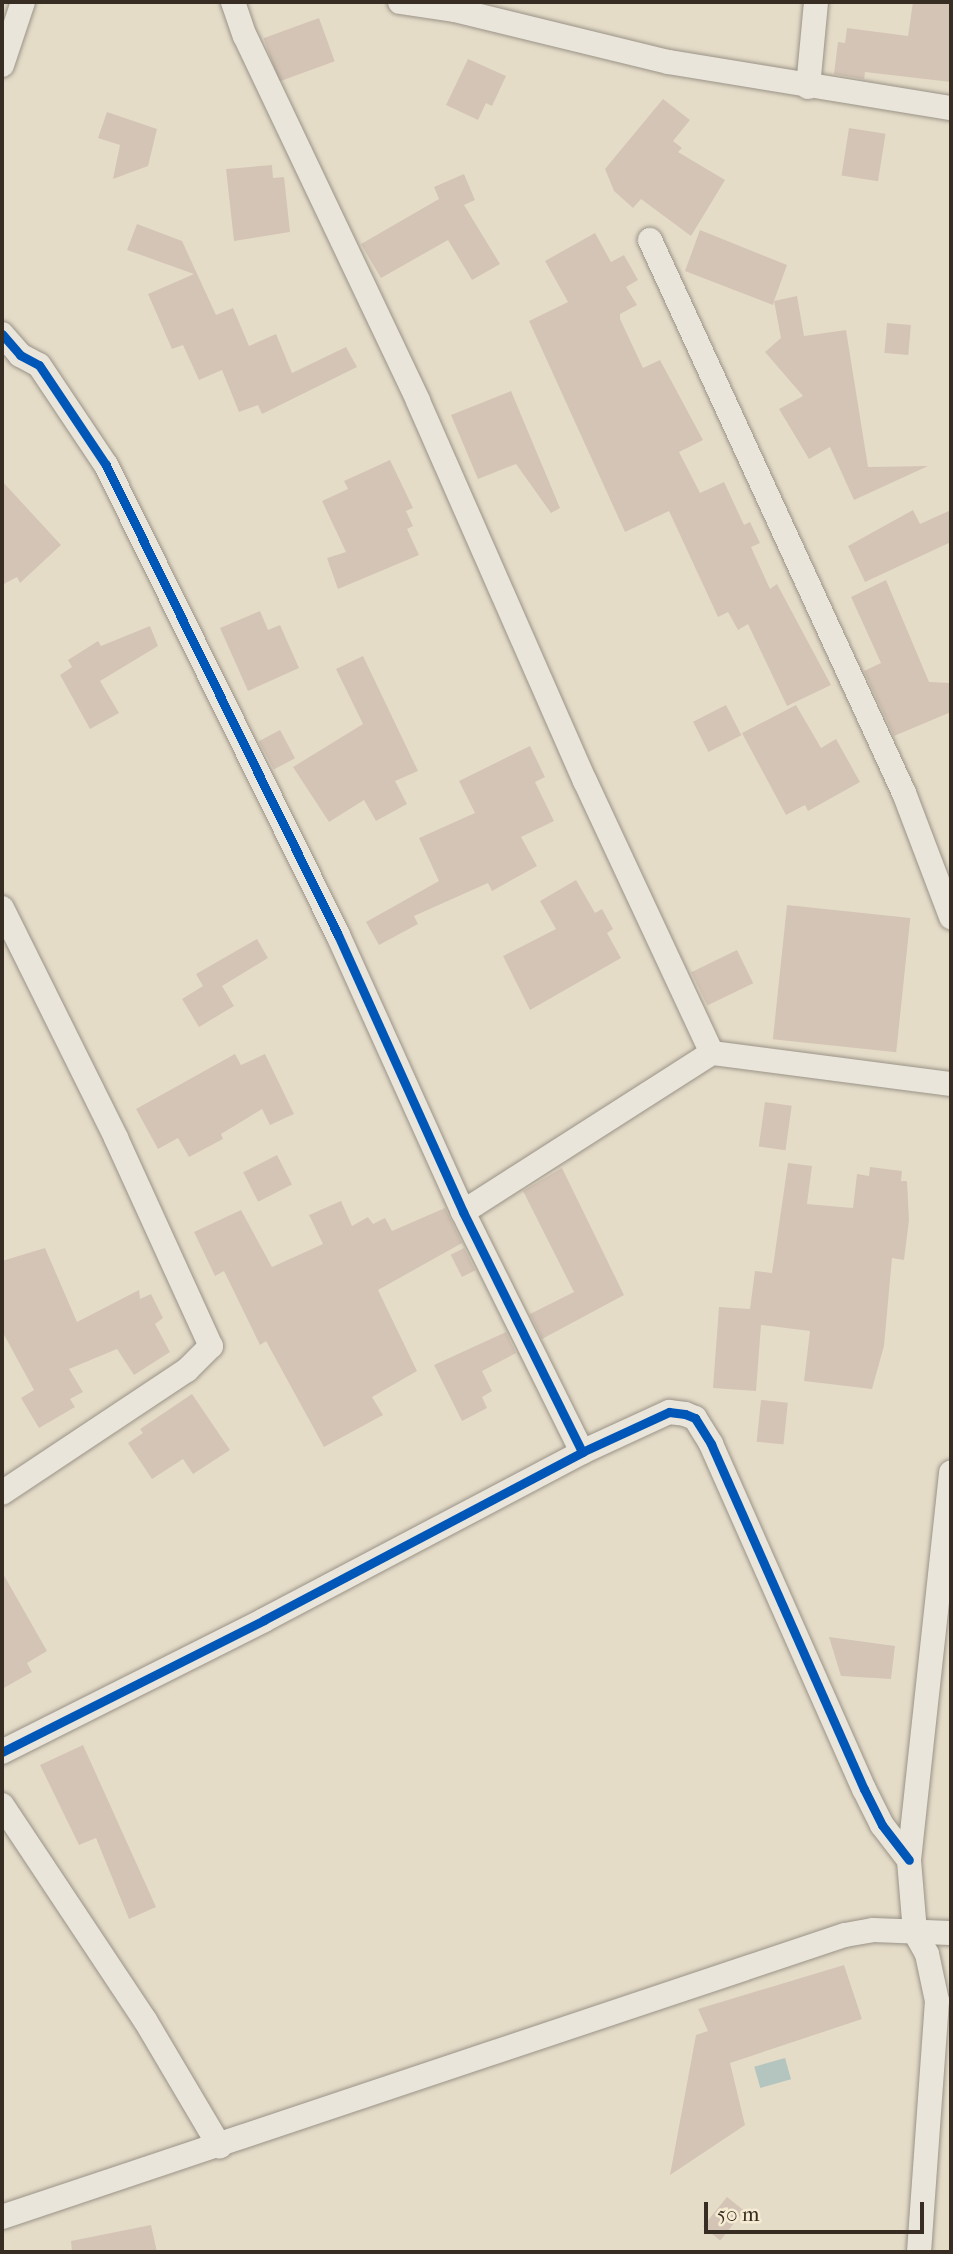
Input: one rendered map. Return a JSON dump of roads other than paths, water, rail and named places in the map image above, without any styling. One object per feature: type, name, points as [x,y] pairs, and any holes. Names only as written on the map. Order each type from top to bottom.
[{"type":"street","points":[[2,65],[23,2]]},
{"type":"street","points":[[233,2],[245,36],[418,401],[596,805],[712,1053]]},
{"type":"street","points":[[400,2],[455,10],[669,62],[808,87],[951,108]]},
{"type":"street","points":[[808,87],[816,2]]},
{"type":"street","points":[[650,240],[802,565],[904,793],[951,917]]},
{"type":"street","points":[[2,334],[20,355],[39,365],[106,466],[338,935],[463,1212],[582,1452]]},
{"type":"street","points":[[2,908],[144,1196],[211,1346],[187,1370],[2,1493]]},
{"type":"street","points":[[463,1212],[712,1053],[951,1084]]},
{"type":"street","points":[[2,1752],[264,1620],[582,1452],[669,1412],[685,1414],[702,1427],[864,1789],[882,1825],[909,1860]]},
{"type":"street","points":[[919,2252],[937,2001],[927,1954],[915,1932],[909,1860],[951,1472]]},
{"type":"street","points":[[2,1804],[145,2021],[220,2147]]},
{"type":"street","points":[[2,2217],[220,2147],[845,1935],[873,1930],[951,1933]]}]
